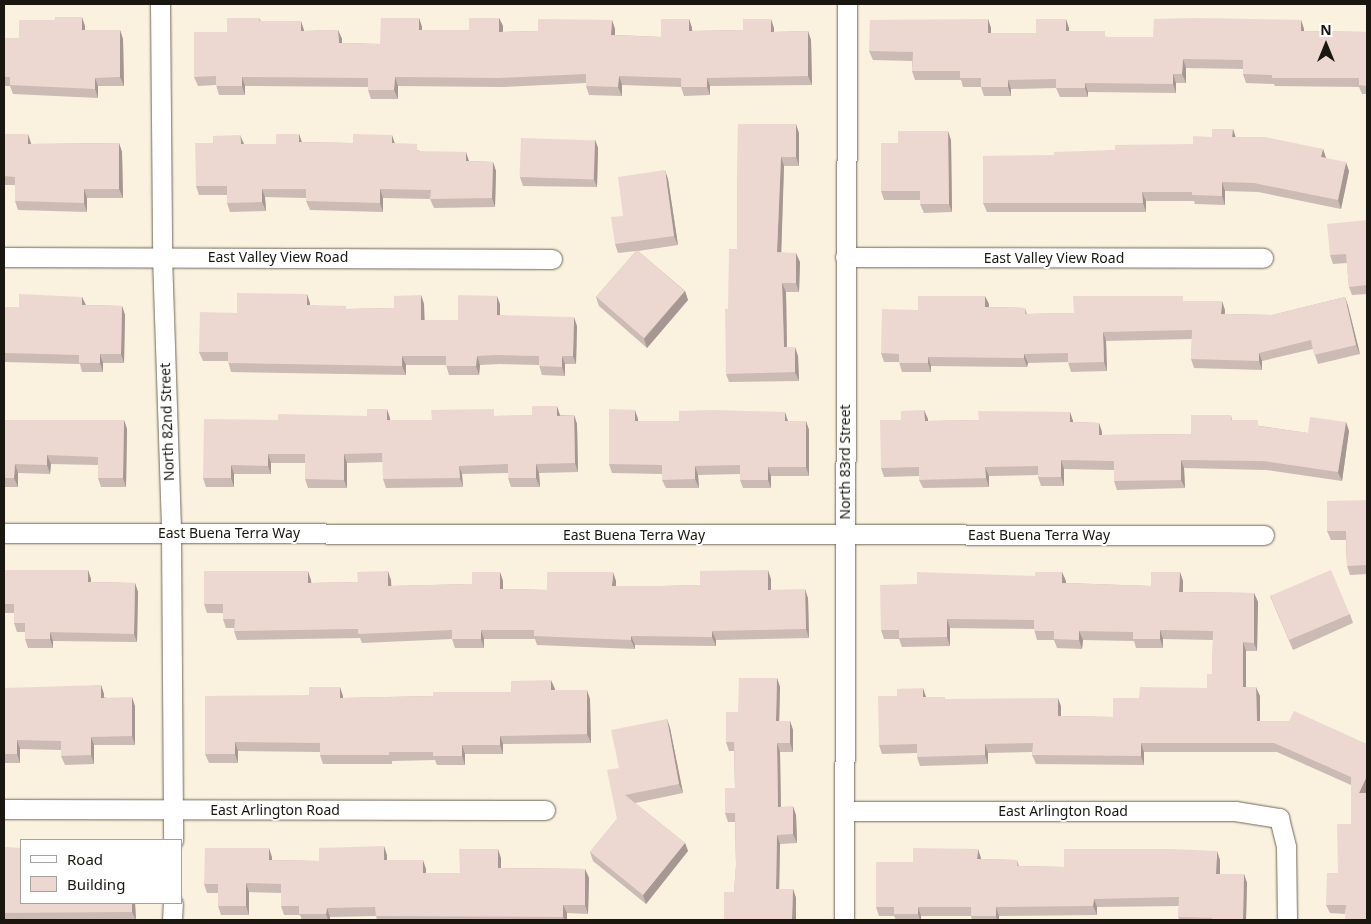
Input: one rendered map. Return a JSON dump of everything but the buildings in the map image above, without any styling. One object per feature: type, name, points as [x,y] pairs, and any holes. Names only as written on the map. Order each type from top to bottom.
[{"type":"street","name":"North 82nd Street","points":[[160,4],[162,256],[171,533],[173,839]]},
{"type":"street","name":"North 83rd Street","points":[[844,920],[846,811],[845,257],[847,4]]},
{"type":"street","name":"East Valley View Road","points":[[4,256],[552,259]]},
{"type":"street","name":"East Valley View Road","points":[[845,257],[1263,258]]},
{"type":"street","name":"East Buena Terra Way","points":[[4,533],[1264,535]]},
{"type":"street","name":"East Arlington Road","points":[[4,809],[546,810]]},
{"type":"street","name":"East Arlington Road","points":[[846,811],[1235,810],[1279,818],[1286,847],[1287,920]]},
{"type":"street","points":[[172,904],[172,920]]}]
